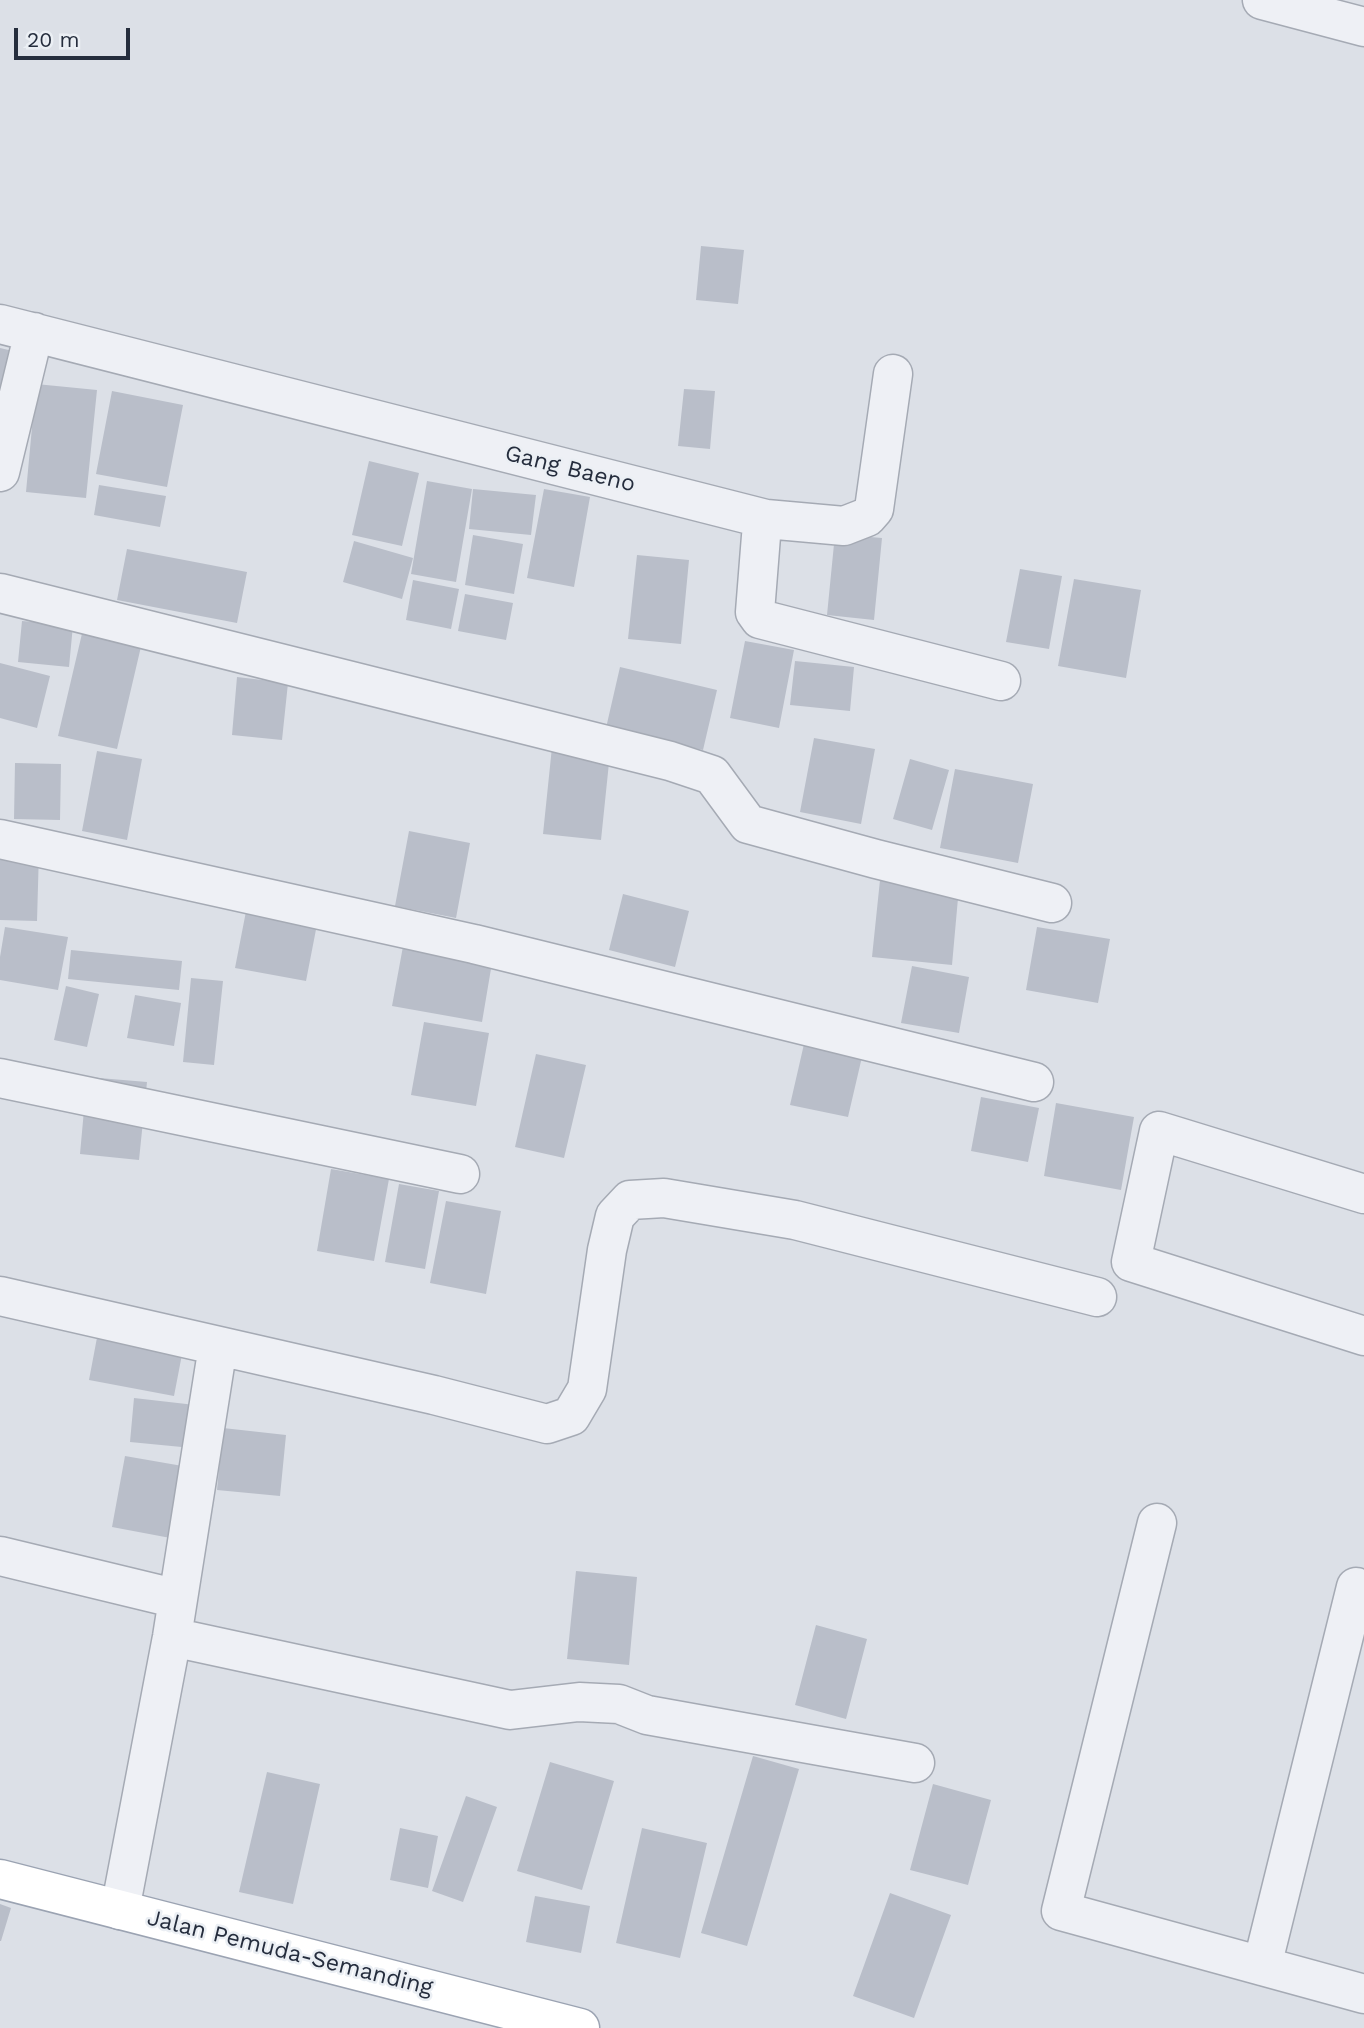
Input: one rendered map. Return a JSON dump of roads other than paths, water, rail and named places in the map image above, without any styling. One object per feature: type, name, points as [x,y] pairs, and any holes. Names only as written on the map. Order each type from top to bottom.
[{"type":"main road","name":"Jalan Pemuda-Semanding","points":[[0,1879],[580,2028]]},
{"type":"street","points":[[1262,0],[1364,27]]},
{"type":"street","name":"Gang Baeno","points":[[0,472],[17,328],[766,519],[844,526],[867,517],[874,509],[893,374]]},
{"type":"street","points":[[766,519],[761,536],[755,612],[760,619],[1000,681]]},
{"type":"street","points":[[0,593],[670,761],[712,775],[748,824],[1052,903]]},
{"type":"street","points":[[0,839],[474,944],[1034,1082]]},
{"type":"street","points":[[0,1078],[460,1174]]},
{"type":"street","points":[[1364,1194],[1159,1131],[1131,1262],[1364,1336]]},
{"type":"street","points":[[0,1296],[434,1395],[547,1424],[571,1416],[586,1389],[612,1227],[615,1216],[630,1200],[664,1198],[795,1220],[1097,1297]]},
{"type":"street","points":[[120,1910],[173,1637],[218,1346]]},
{"type":"street","points":[[1157,1523],[1062,1911],[1364,1994]]},
{"type":"street","points":[[0,1556],[178,1599]]},
{"type":"street","points":[[1262,1966],[1356,1587]]},
{"type":"street","points":[[173,1637],[510,1710],[579,1702],[619,1704],[648,1715],[915,1763]]}]
